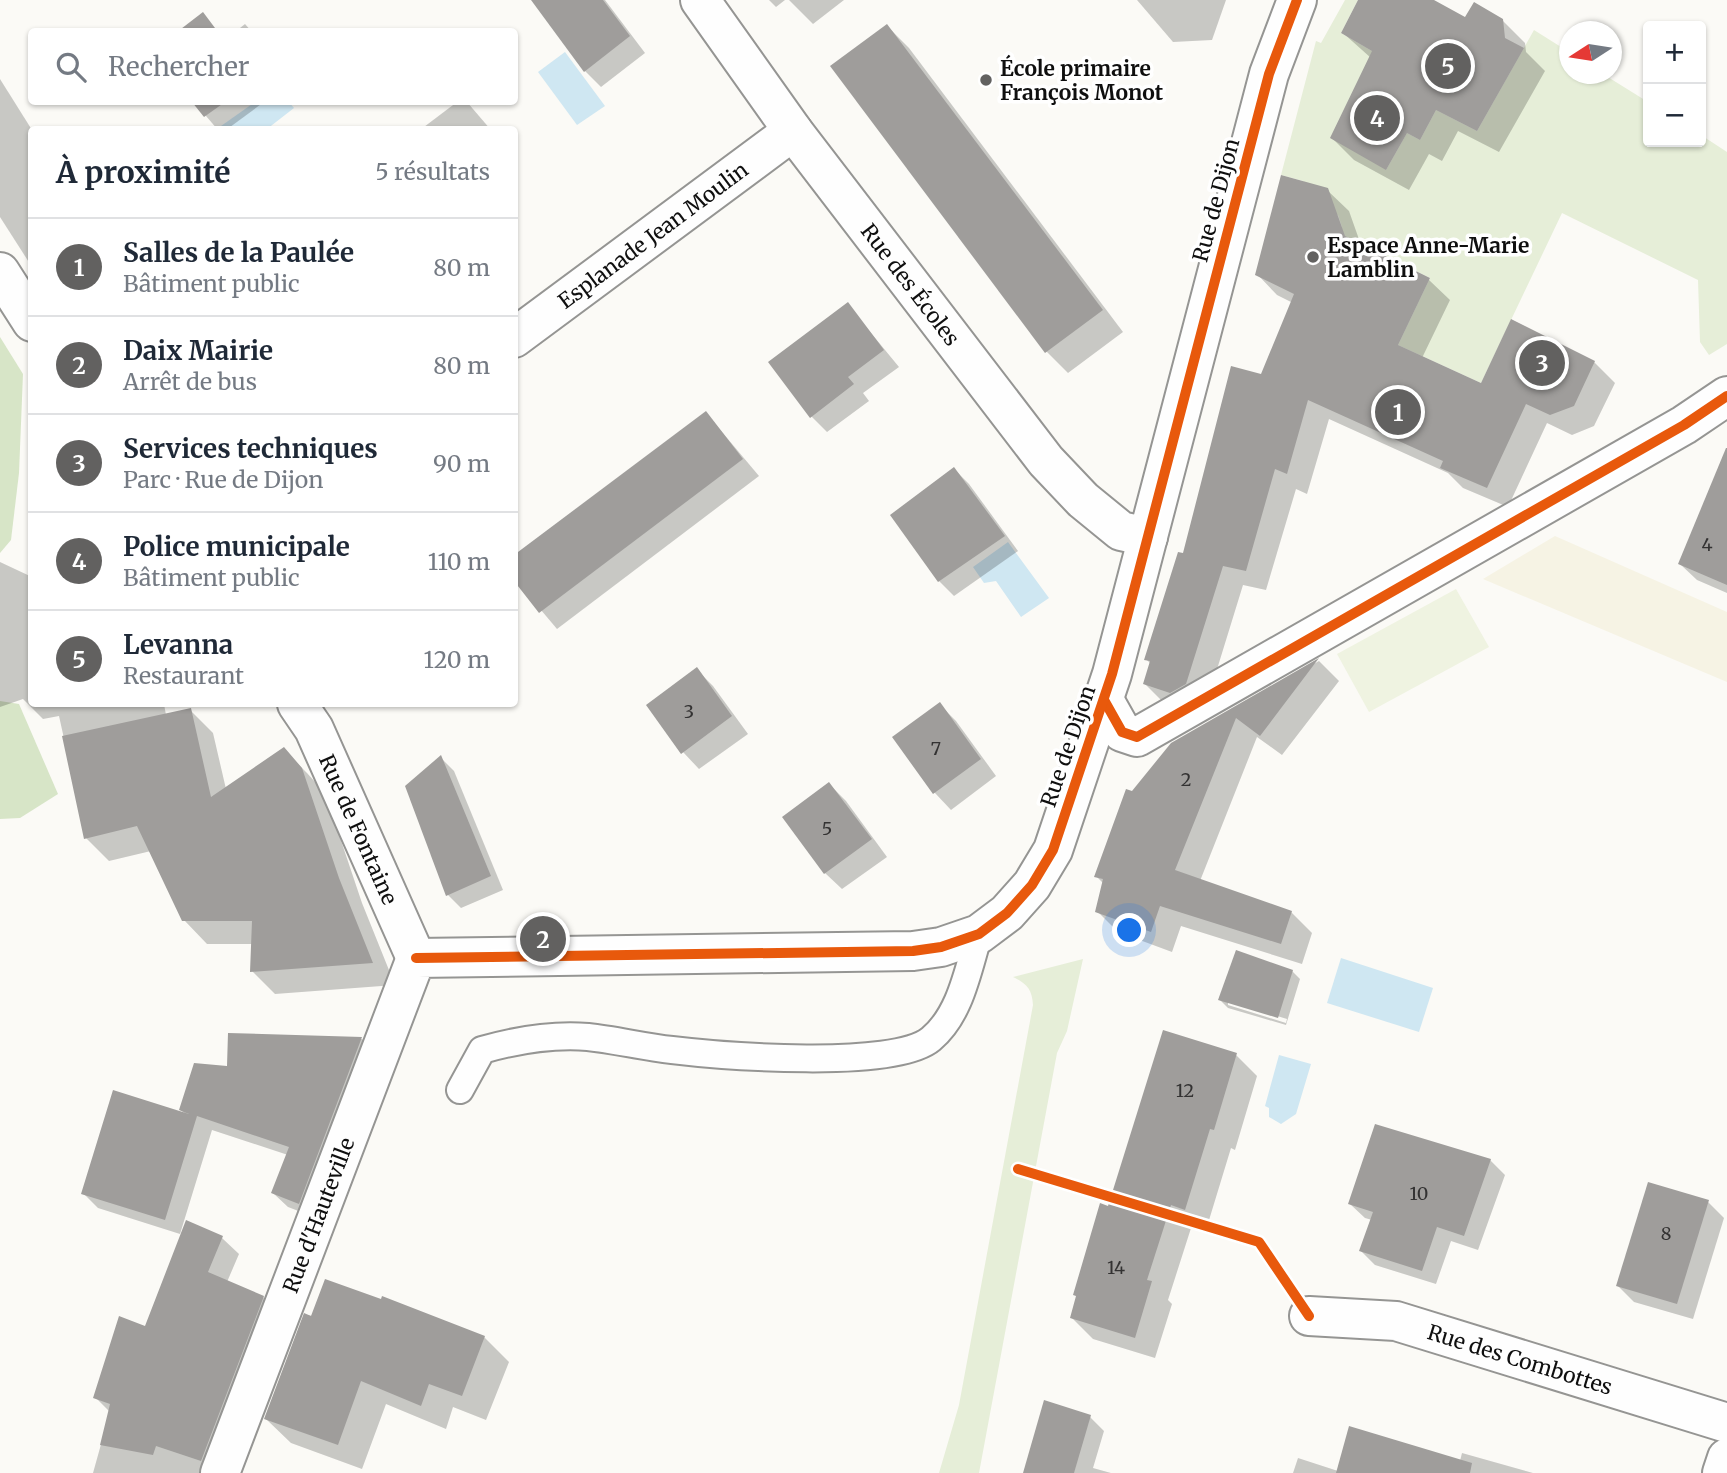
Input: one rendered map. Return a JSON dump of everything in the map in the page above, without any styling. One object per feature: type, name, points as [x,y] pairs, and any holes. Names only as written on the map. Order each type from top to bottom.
[{"type":"street","name":"Rue des Écoles","points":[[700,0],[793,131],[1046,461],[1083,499],[1121,531],[1148,537]]},
{"type":"street","name":"Rue de Dijon","points":[[416,958],[913,951],[942,947],[979,934],[1007,912],[1032,885],[1053,850],[1104,700],[1269,74],[1297,0]]},
{"type":"street","name":"Esplanade Jean Moulin","points":[[518,335],[793,131]]},
{"type":"street","points":[[0,272],[28,316]]},
{"type":"street","points":[[1104,700],[1122,732],[1137,737],[1684,425],[1727,396]]},
{"type":"street","name":"Rue de Fontaine","points":[[299,707],[314,729],[416,958]]},
{"type":"street","name":"Rue d'Hauteville","points":[[220,1473],[416,958]]},
{"type":"street","name":"Rue des Combottes","points":[[1309,1316],[1396,1321],[1727,1423]]},
{"type":"street","points":[[1723,1473],[1727,1458]]},
{"type":"lane","points":[[460,1090],[482,1051],[521,1039],[586,1037],[672,1050],[760,1057],[850,1056],[911,1049],[930,1040],[945,1023],[958,1000],[979,934]]},
{"type":"shaded area","points":[[1555,536],[1727,612],[1727,682],[1483,579]]},
{"type":"green space","points":[[1345,0],[1358,0],[1341,33],[1372,51],[1386,170],[1407,133],[1420,140],[1436,110],[1477,131],[1534,30],[1559,46],[1559,84],[1619,84],[1643,99],[1643,147],[1706,147],[1706,138],[1727,152],[1727,344],[1709,355],[1700,342],[1698,280],[1562,213],[1481,383],[1398,345],[1430,278],[1380,253],[1335,242],[1342,227],[1338,215],[1329,211],[1303,181],[1281,175],[1316,41],[1321,43]]},
{"type":"green space","points":[[0,337],[23,374],[19,473],[11,540],[0,553]]},
{"type":"green space","points":[[1456,589],[1489,647],[1369,712],[1337,654]]},
{"type":"green space","points":[[0,701],[19,704],[58,794],[20,818],[0,819]]},
{"type":"green space","points":[[1083,959],[1067,1031],[1057,1053],[979,1473],[939,1473],[959,1405],[1033,1005],[1028,988],[1013,977]]},
{"type":"water","points":[[565,52],[605,106],[577,125],[538,72]]},
{"type":"water","points":[[251,105],[292,105],[294,108],[271,126],[221,126]]},
{"type":"water","points":[[1008,542],[1049,598],[1021,617],[996,581],[984,583],[973,567]]},
{"type":"water","points":[[1341,958],[1433,988],[1419,1032],[1327,1003]]},
{"type":"water","points":[[1279,1055],[1311,1064],[1296,1114],[1281,1124],[1269,1117],[1269,1108],[1265,1106]]},
{"type":"building","points":[[531,0],[603,0],[630,36],[584,72]]},
{"type":"building","points":[[1358,0],[1434,0],[1465,17],[1474,2],[1503,19],[1505,38],[1524,48],[1477,131],[1436,110],[1420,140],[1407,133],[1386,170],[1330,138],[1372,51],[1341,33]]},
{"type":"building","points":[[203,12],[215,28],[182,28]]},
{"type":"building","points":[[887,24],[1103,310],[1045,353],[830,66]]},
{"type":"building","points":[[194,105],[221,105],[204,117]]},
{"type":"building","points":[[1281,175],[1328,188],[1345,236],[1430,278],[1398,345],[1481,383],[1511,319],[1595,361],[1574,406],[1550,415],[1526,404],[1487,488],[1440,468],[1443,461],[1308,400],[1287,474],[1275,469],[1246,571],[1223,566],[1186,684],[1170,693],[1143,684],[1150,661],[1144,660],[1178,552],[1183,553],[1231,366],[1261,374],[1294,294],[1255,275]]},
{"type":"building","points":[[848,302],[884,350],[848,377],[854,384],[810,418],[768,362]]},
{"type":"building","points":[[706,411],[743,459],[539,613],[518,586],[518,552]]},
{"type":"building","points":[[1727,448],[1727,585],[1678,564]]},
{"type":"building","points":[[954,467],[1005,536],[938,582],[890,515]]},
{"type":"building","points":[[1319,658],[1260,736],[1236,718],[1175,870],[1292,911],[1281,944],[1160,906],[1151,932],[1095,912],[1103,879],[1094,877],[1126,789],[1132,791],[1171,743]]},
{"type":"building","points":[[697,667],[732,716],[681,754],[646,705]]},
{"type":"building","points":[[940,702],[981,759],[933,794],[892,737]]},
{"type":"building","points":[[191,708],[211,797],[284,747],[302,768],[339,878],[373,963],[250,972],[252,921],[182,921],[137,826],[84,839],[62,736]]},
{"type":"building","points":[[441,755],[491,876],[446,896],[405,786]]},
{"type":"building","points":[[829,782],[872,839],[824,874],[782,817]]},
{"type":"building","points":[[1236,950],[1293,970],[1278,1018],[1218,1000]]},
{"type":"building","points":[[1163,1030],[1237,1053],[1214,1130],[1210,1129],[1185,1210],[1171,1205],[1147,1280],[1152,1281],[1135,1338],[1070,1318],[1076,1296],[1073,1295],[1100,1203],[1108,1206]]},
{"type":"building","points":[[228,1033],[362,1037],[299,1204],[271,1193],[289,1147],[197,1116],[165,1220],[81,1194],[113,1090],[189,1114],[179,1110],[194,1063],[227,1066]]},
{"type":"building","points":[[1375,1124],[1491,1159],[1464,1236],[1437,1227],[1422,1271],[1359,1251],[1373,1212],[1348,1204]]},
{"type":"building","points":[[1648,1182],[1709,1200],[1677,1304],[1616,1286]]},
{"type":"building","points":[[186,1220],[223,1236],[208,1272],[264,1296],[201,1461],[156,1446],[153,1455],[100,1445],[110,1404],[93,1398],[119,1316],[145,1326]]},
{"type":"building","points":[[325,1279],[381,1299],[382,1296],[485,1336],[462,1396],[429,1384],[421,1406],[361,1381],[338,1445],[264,1419],[304,1313],[311,1316]]},
{"type":"building","points":[[1044,1400],[1091,1415],[1074,1473],[1023,1473]]},
{"type":"building","points":[[1349,1426],[1472,1463],[1470,1473],[1336,1473]]},
{"type":"cycle path","points":[[416,958],[913,951],[941,947],[979,934],[1007,913],[1032,885],[1053,850],[1112,674],[1269,74],[1297,0]]},
{"type":"cycle path","points":[[1104,700],[1122,732],[1137,737],[1684,425],[1727,396]]},
{"type":"cycle path","points":[[1018,1169],[1259,1242],[1309,1316]]},
{"type":"place","name":"Levanna","points":[[1448,66]]},
{"type":"place","name":"École primaire François Monot","points":[[986,80]]},
{"type":"place","name":"Police municipale","points":[[1377,118]]},
{"type":"place","name":"Espace Anne-Marie Lamblin","points":[[1313,257]]},
{"type":"place","name":"Services techniques","points":[[1542,363]]},
{"type":"place","name":"Salles de la Paulée","points":[[1398,412]]},
{"type":"place","name":"Daix Mairie","points":[[543,939]]}]
